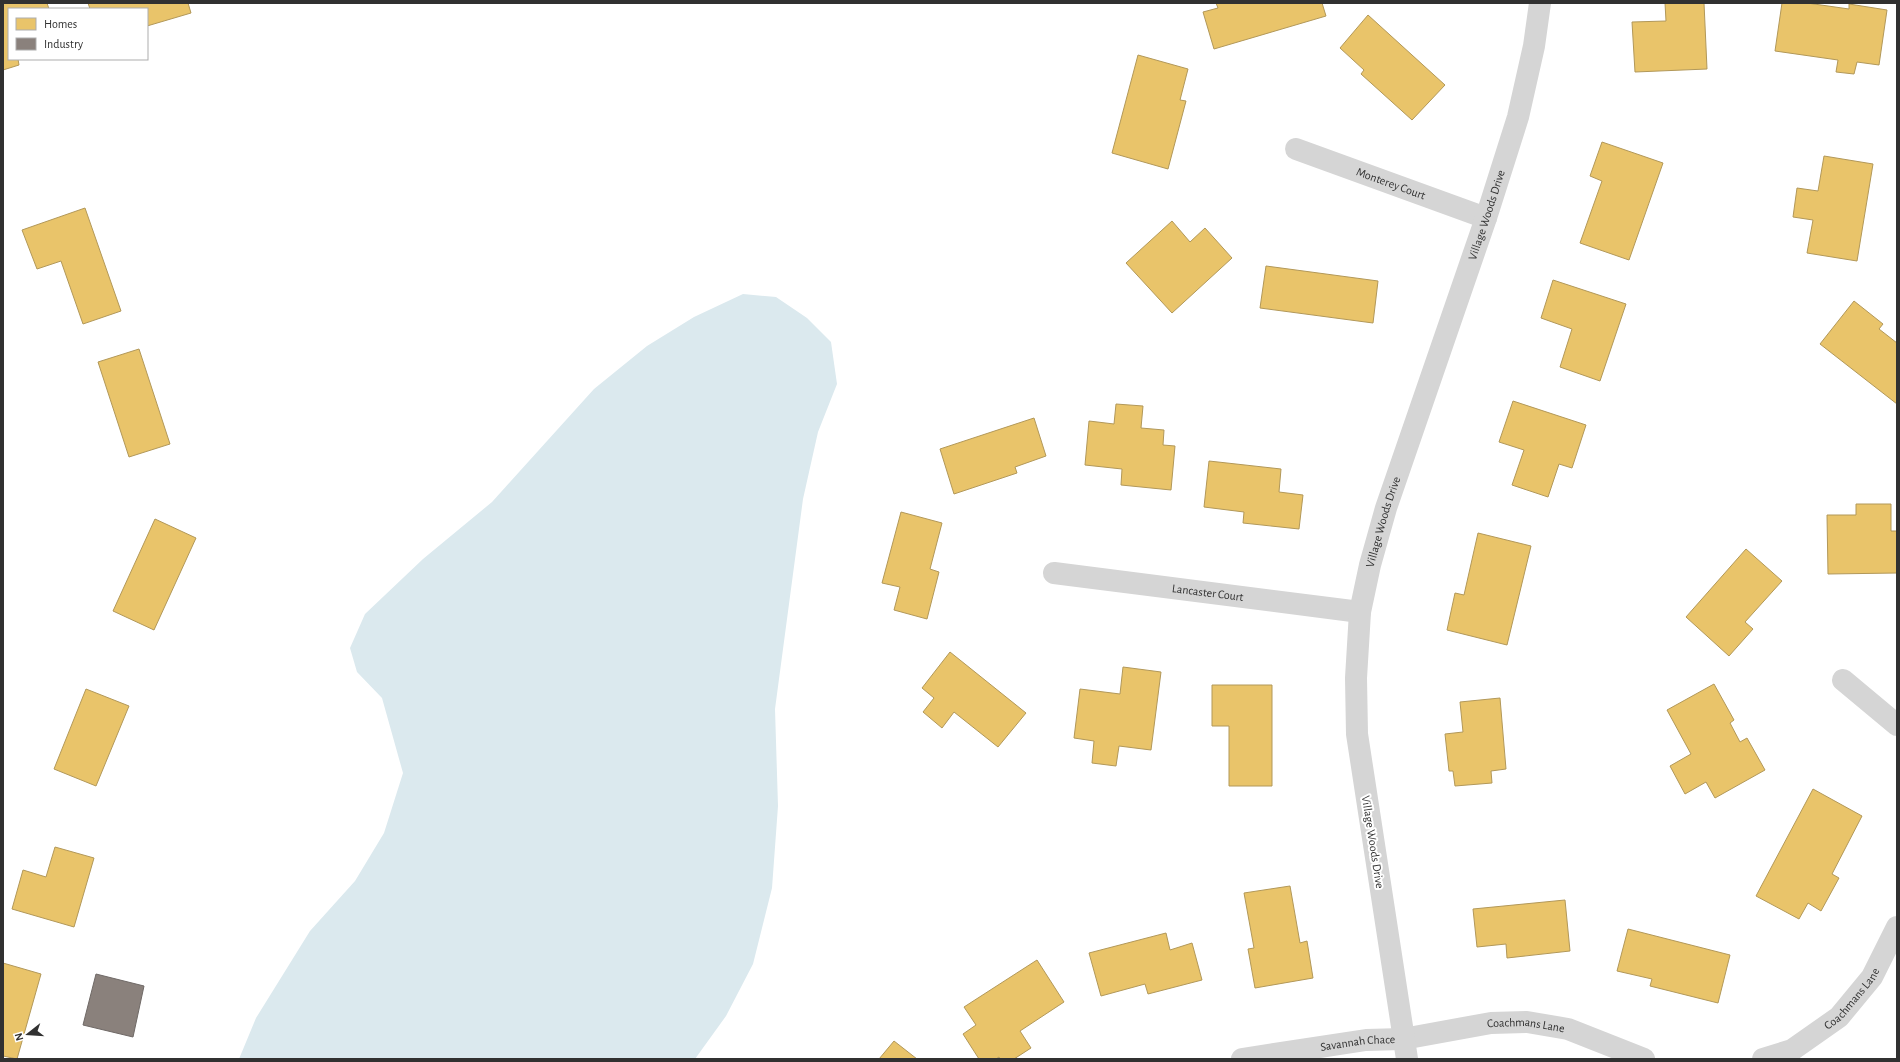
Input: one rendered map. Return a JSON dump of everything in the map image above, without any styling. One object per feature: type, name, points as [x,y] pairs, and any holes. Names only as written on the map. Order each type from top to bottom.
[{"type":"street","name":"Village Woods Drive","points":[[1405,1049],[1357,734],[1356,678],[1360,612],[1370,565],[1386,508],[1486,218],[1518,117],[1534,46],[1540,3]]},
{"type":"street","name":"Monterey Court","points":[[1296,149],[1486,218]]},
{"type":"street","name":"Lancaster Court","points":[[1054,573],[1360,612]]},
{"type":"street","points":[[1843,680],[1897,724]]},
{"type":"street","name":"Coachmans Lane","points":[[1763,1059],[1792,1050],[1839,1017],[1872,977],[1897,927]]},
{"type":"street","name":"Coachmans Lane","points":[[1405,1049],[1491,1023],[1527,1022],[1568,1029],[1644,1059]]},
{"type":"street","name":"Savannah Chace","points":[[1242,1059],[1366,1040],[1405,1049]]},
{"type":"shaded area","points":[[743,294],[776,297],[807,318],[831,342],[837,384],[818,432],[803,499],[775,709],[778,806],[772,888],[753,964],[726,1016],[695,1059],[239,1059],[256,1018],[310,931],[355,881],[384,833],[403,773],[382,698],[357,672],[350,648],[365,614],[423,559],[492,502],[594,389],[647,346],[694,317]]},
{"type":"building: Homes","points":[[3,3],[47,3],[49,8],[8,8],[8,60],[18,60],[19,65],[3,70]]},
{"type":"building: Homes","points":[[88,3],[188,3],[191,13],[148,26],[148,8],[90,8]]},
{"type":"building: Homes","points":[[1216,3],[1322,3],[1326,16],[1214,49],[1203,12],[1218,8]]},
{"type":"building: Homes","points":[[1665,3],[1704,3],[1707,69],[1635,72],[1632,22],[1666,21]]},
{"type":"building: Homes","points":[[1782,3],[1807,3],[1849,9],[1849,4],[1887,10],[1879,65],[1857,62],[1854,74],[1836,72],[1838,60],[1775,51]]},
{"type":"building: Homes","points":[[1368,15],[1445,85],[1412,120],[1361,74],[1364,70],[1340,48]]},
{"type":"building: Homes","points":[[1138,55],[1188,69],[1180,100],[1186,101],[1168,169],[1112,153]]},
{"type":"building: Homes","points":[[1602,142],[1663,163],[1629,260],[1580,243],[1602,181],[1590,176]]},
{"type":"building: Homes","points":[[1824,156],[1873,164],[1857,261],[1807,253],[1813,220],[1793,217],[1797,188],[1818,191]]},
{"type":"building: Homes","points":[[85,208],[121,311],[83,324],[61,261],[37,269],[22,230]]},
{"type":"building: Homes","points":[[1172,221],[1190,242],[1205,228],[1232,258],[1172,313],[1126,263]]},
{"type":"building: Homes","points":[[1266,266],[1378,281],[1373,323],[1260,308]]},
{"type":"building: Homes","points":[[1553,280],[1626,304],[1600,381],[1560,367],[1572,329],[1541,318]]},
{"type":"building: Homes","points":[[1854,301],[1883,324],[1879,329],[1897,343],[1897,404],[1820,344]]},
{"type":"building: Homes","points":[[139,349],[170,444],[129,457],[98,362]]},
{"type":"building: Homes","points":[[1513,401],[1586,425],[1572,468],[1559,464],[1548,497],[1512,485],[1524,450],[1499,442]]},
{"type":"building: Homes","points":[[1116,404],[1143,406],[1141,428],[1164,430],[1163,445],[1175,446],[1171,490],[1121,485],[1122,469],[1085,465],[1089,421],[1114,424]]},
{"type":"building: Homes","points":[[1034,418],[1046,456],[1015,467],[1017,473],[954,494],[940,449]]},
{"type":"building: Homes","points":[[1209,461],[1281,469],[1279,492],[1303,495],[1299,529],[1243,523],[1244,512],[1204,507]]},
{"type":"building: Homes","points":[[1856,504],[1891,504],[1891,531],[1897,531],[1897,573],[1828,574],[1827,515],[1856,515]]},
{"type":"building: Homes","points":[[901,512],[942,523],[930,569],[939,572],[927,619],[894,610],[900,587],[882,583]]},
{"type":"building: Homes","points":[[155,519],[196,538],[154,630],[113,611]]},
{"type":"building: Homes","points":[[1478,533],[1531,546],[1507,645],[1447,630],[1455,593],[1464,595]]},
{"type":"building: Homes","points":[[1746,549],[1782,581],[1745,622],[1753,629],[1729,656],[1686,617]]},
{"type":"building: Homes","points":[[950,652],[1026,713],[998,747],[954,712],[942,728],[923,712],[934,698],[922,688]]},
{"type":"building: Homes","points":[[1123,667],[1161,672],[1151,750],[1119,746],[1116,766],[1092,763],[1094,741],[1074,738],[1080,689],[1120,694]]},
{"type":"building: Homes","points":[[1714,684],[1734,720],[1730,723],[1740,742],[1747,738],[1765,770],[1715,798],[1706,782],[1685,794],[1670,766],[1691,754],[1667,710]]},
{"type":"building: Homes","points":[[1212,685],[1272,685],[1272,786],[1229,786],[1229,726],[1212,726]]},
{"type":"building: Homes","points":[[86,689],[129,706],[96,786],[54,769]]},
{"type":"building: Homes","points":[[1500,698],[1506,769],[1491,771],[1492,783],[1455,786],[1453,771],[1449,771],[1445,734],[1463,732],[1460,702]]},
{"type":"building: Homes","points":[[1813,789],[1862,816],[1832,874],[1839,878],[1821,911],[1808,903],[1799,919],[1756,896]]},
{"type":"building: Homes","points":[[55,847],[94,858],[74,927],[12,909],[23,870],[46,877]]},
{"type":"building: Homes","points":[[1290,886],[1300,943],[1307,941],[1313,978],[1255,988],[1248,949],[1254,948],[1244,893]]},
{"type":"building: Homes","points":[[1565,900],[1570,951],[1507,958],[1506,944],[1477,947],[1473,909]]},
{"type":"building: Homes","points":[[1628,929],[1730,955],[1718,1003],[1650,986],[1652,979],[1617,971]]},
{"type":"building: Homes","points":[[1166,933],[1170,950],[1192,943],[1202,980],[1148,994],[1145,984],[1101,996],[1089,953]]},
{"type":"building: Homes","points":[[1037,960],[1064,1002],[1020,1031],[1031,1048],[1014,1059],[1000,1059],[999,1057],[996,1059],[979,1059],[963,1034],[976,1025],[964,1007]]},
{"type":"building: Homes","points":[[3,963],[41,974],[17,1059],[3,1056]]},
{"type":"building: Homes","points":[[894,1041],[917,1059],[879,1059]]},
{"type":"building: Industry","points":[[96,974],[144,986],[133,1037],[83,1025]]}]
